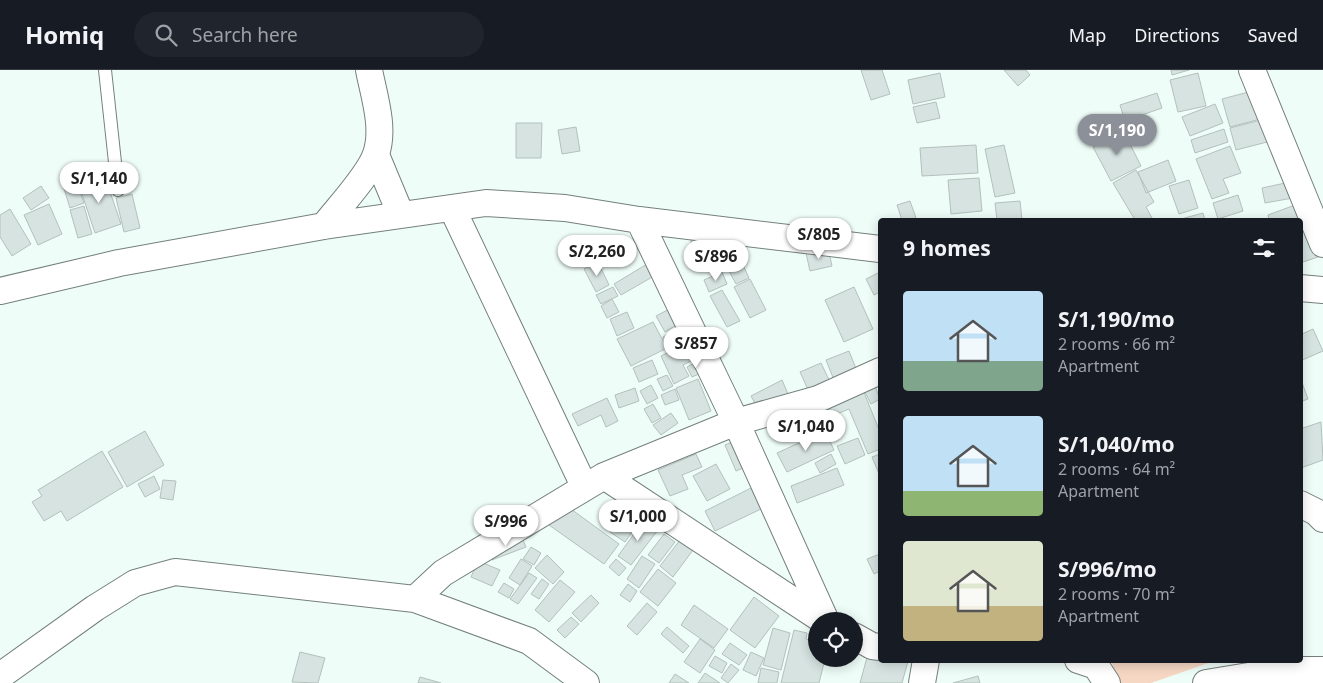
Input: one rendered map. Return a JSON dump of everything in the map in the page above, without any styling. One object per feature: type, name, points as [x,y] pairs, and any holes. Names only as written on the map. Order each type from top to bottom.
[{"type":"street","points":[[324,226],[357,185],[376,155],[380,126],[369,70]]},
{"type":"street","points":[[1252,70],[1323,244]]},
{"type":"street","points":[[376,155],[401,215]]},
{"type":"street","points":[[0,291],[119,263],[324,226],[486,203],[565,208],[639,220],[878,249]]},
{"type":"street","points":[[452,208],[594,481],[810,612]]},
{"type":"street","points":[[639,220],[736,422],[821,612]]},
{"type":"street","points":[[1303,288],[1323,290]]},
{"type":"street","points":[[414,599],[443,573],[594,481],[736,422],[818,399],[878,372]]},
{"type":"street","points":[[1303,506],[1316,512],[1323,520]]},
{"type":"street","points":[[0,676],[95,608],[135,583],[175,572],[414,599],[529,641],[586,683]]},
{"type":"street","points":[[863,641],[878,647]]},
{"type":"street","points":[[922,683],[925,663]]},
{"type":"street","points":[[1206,683],[1286,670],[1323,670]]},
{"type":"lane","points":[[105,70],[118,190]]},
{"type":"shaded area","points":[[1112,663],[1208,663],[1151,683],[1119,683]]},
{"type":"building","points":[[861,70],[882,70],[890,94],[871,100]]},
{"type":"building","points":[[1004,70],[1026,70],[1030,75],[1018,86]]},
{"type":"building","points":[[1171,70],[1189,70],[1172,75]]},
{"type":"building","points":[[940,73],[945,97],[913,104],[908,80]]},
{"type":"building","points":[[1198,73],[1206,106],[1178,112],[1170,80]]},
{"type":"building","points":[[1256,90],[1264,118],[1230,127],[1222,99]]},
{"type":"building","points":[[1157,93],[1162,108],[1125,121],[1120,105]]},
{"type":"building","points":[[936,102],[940,118],[917,123],[913,107]]},
{"type":"building","points":[[1215,104],[1223,123],[1190,136],[1182,117]]},
{"type":"building","points":[[1265,119],[1271,141],[1236,150],[1230,128]]},
{"type":"building","points":[[516,123],[542,123],[541,158],[516,158]]},
{"type":"building","points":[[576,127],[580,151],[562,154],[558,130]]},
{"type":"building","points":[[1224,129],[1228,142],[1195,153],[1191,140]]},
{"type":"building","points":[[1124,132],[1141,166],[1111,181],[1093,147]]},
{"type":"building","points":[[976,145],[978,173],[922,176],[920,148]]},
{"type":"building","points":[[1004,145],[1015,193],[995,197],[985,149]]},
{"type":"building","points":[[1230,146],[1241,173],[1223,179],[1229,193],[1212,199],[1196,159]]},
{"type":"building","points":[[1168,160],[1176,181],[1146,193],[1138,172]]},
{"type":"building","points":[[1136,170],[1154,202],[1146,207],[1152,218],[1134,218],[1113,183]]},
{"type":"building","points":[[87,172],[92,188],[107,183],[121,224],[95,233],[76,176]]},
{"type":"building","points":[[75,178],[84,203],[70,208],[62,182]]},
{"type":"building","points":[[979,178],[982,211],[951,214],[948,180]]},
{"type":"building","points":[[1189,180],[1198,208],[1179,214],[1169,186]]},
{"type":"building","points":[[1290,182],[1293,198],[1265,203],[1262,188]]},
{"type":"building","points":[[41,186],[49,198],[31,210],[23,198]]},
{"type":"building","points":[[132,194],[140,228],[124,232],[116,198]]},
{"type":"building","points":[[1238,195],[1243,211],[1218,218],[1213,203]]},
{"type":"building","points":[[910,201],[916,218],[901,218],[897,205]]},
{"type":"building","points":[[1020,201],[1022,218],[997,218],[995,203]]},
{"type":"building","points":[[49,204],[62,234],[38,245],[24,215]]},
{"type":"building","points":[[1295,205],[1299,218],[1269,218],[1268,215]]},
{"type":"building","points":[[84,206],[92,234],[78,238],[70,210]]},
{"type":"building","points":[[10,209],[31,244],[12,256],[0,237],[0,215]]},
{"type":"building","points":[[1203,213],[1204,218],[1185,218]]},
{"type":"building","points":[[1307,227],[1318,257],[1303,262],[1303,229]]},
{"type":"building","points":[[692,235],[716,238],[714,257],[689,254]]},
{"type":"building","points":[[828,248],[832,266],[810,271],[806,253]]},
{"type":"building","points":[[598,262],[609,285],[596,292],[584,269]]},
{"type":"building","points":[[647,264],[654,276],[621,295],[614,284]]},
{"type":"building","points":[[743,265],[749,278],[736,284],[729,271]]},
{"type":"building","points":[[722,272],[727,284],[709,292],[704,280]]},
{"type":"building","points":[[878,273],[878,293],[874,295],[866,279]]},
{"type":"building","points":[[750,279],[766,310],[750,318],[734,287]]},
{"type":"building","points":[[613,287],[618,296],[601,304],[596,295]]},
{"type":"building","points":[[854,287],[873,329],[844,342],[825,300]]},
{"type":"building","points":[[722,290],[740,321],[727,327],[710,296]]},
{"type":"building","points":[[612,299],[619,312],[607,318],[601,306]]},
{"type":"building","points":[[675,306],[683,321],[665,332],[656,316]]},
{"type":"building","points":[[627,312],[634,328],[617,336],[610,319]]},
{"type":"building","points":[[653,322],[667,348],[631,366],[617,339]]},
{"type":"building","points":[[1313,329],[1323,351],[1303,360],[1303,334]]},
{"type":"building","points":[[677,330],[683,342],[669,349],[663,337]]},
{"type":"building","points":[[689,342],[697,358],[683,365],[689,376],[674,384],[661,356]]},
{"type":"building","points":[[849,351],[861,381],[838,390],[826,360]]},
{"type":"building","points":[[652,360],[658,374],[639,382],[633,368]]},
{"type":"building","points":[[700,360],[706,371],[692,377],[687,367]]},
{"type":"building","points":[[821,363],[831,384],[810,394],[800,372]]},
{"type":"building","points":[[667,375],[673,386],[663,391],[657,379]]},
{"type":"building","points":[[698,379],[711,411],[689,420],[676,388]]},
{"type":"building","points":[[782,380],[788,394],[758,409],[751,396]]},
{"type":"building","points":[[873,381],[878,394],[878,400],[871,404],[862,386]]},
{"type":"building","points":[[651,385],[658,398],[647,404],[640,391]]},
{"type":"building","points":[[861,385],[878,427],[878,450],[868,454],[849,409],[817,422],[811,405]]},
{"type":"building","points":[[1303,385],[1308,399],[1303,401]]},
{"type":"building","points":[[635,388],[639,401],[619,408],[615,395]]},
{"type":"building","points":[[675,389],[679,400],[665,405],[661,395]]},
{"type":"building","points":[[607,398],[618,421],[606,427],[601,415],[578,426],[572,414]]},
{"type":"building","points":[[653,404],[661,418],[652,423],[644,409]]},
{"type":"building","points":[[671,413],[678,423],[661,435],[653,425]]},
{"type":"building","points":[[1321,422],[1323,460],[1303,467],[1303,428]]},
{"type":"building","points":[[145,431],[164,465],[127,487],[108,452]]},
{"type":"building","points":[[825,431],[834,450],[787,472],[777,453]]},
{"type":"building","points":[[858,438],[865,455],[845,464],[837,446]]},
{"type":"building","points":[[739,439],[750,465],[736,471],[725,445]]},
{"type":"building","points":[[102,451],[123,487],[67,521],[61,511],[44,521],[32,502],[42,496],[38,490]]},
{"type":"building","points":[[696,454],[702,467],[682,475],[688,489],[670,496],[658,470]]},
{"type":"building","points":[[831,454],[836,464],[820,473],[815,463]]},
{"type":"building","points":[[878,455],[878,471],[872,457]]},
{"type":"building","points":[[716,464],[730,489],[707,501],[693,476]]},
{"type":"building","points":[[837,468],[844,485],[797,503],[791,486]]},
{"type":"building","points":[[154,476],[160,489],[145,497],[138,484]]},
{"type":"building","points":[[163,480],[176,481],[173,500],[160,498]]},
{"type":"building","points":[[751,488],[761,509],[715,531],[705,511]]},
{"type":"building","points":[[634,497],[647,506],[637,520],[624,510]]},
{"type":"building","points":[[564,504],[619,544],[604,564],[549,525]]},
{"type":"building","points":[[623,513],[638,524],[625,542],[610,532]]},
{"type":"building","points":[[644,520],[658,530],[631,565],[618,556]]},
{"type":"building","points":[[664,534],[675,542],[659,563],[648,555]]},
{"type":"building","points":[[521,535],[526,547],[492,560],[487,548]]},
{"type":"building","points":[[680,540],[693,550],[673,577],[660,566]]},
{"type":"building","points":[[531,547],[541,553],[534,565],[523,559]]},
{"type":"building","points":[[547,555],[564,572],[553,584],[535,568]]},
{"type":"building","points":[[878,555],[878,572],[874,574],[867,559]]},
{"type":"building","points":[[642,556],[655,564],[639,588],[627,579]]},
{"type":"building","points":[[521,559],[532,566],[520,585],[509,578]]},
{"type":"building","points":[[616,559],[626,568],[619,576],[609,567]]},
{"type":"building","points":[[478,561],[500,570],[492,586],[471,577]]},
{"type":"building","points":[[658,569],[676,583],[658,606],[640,592]]},
{"type":"building","points":[[529,573],[537,578],[518,604],[510,599]]},
{"type":"building","points":[[542,579],[549,584],[539,599],[531,594]]},
{"type":"building","points":[[560,580],[575,592],[549,622],[535,610]]},
{"type":"building","points":[[504,583],[514,589],[509,598],[498,592]]},
{"type":"building","points":[[628,584],[637,591],[630,602],[620,595]]},
{"type":"building","points":[[591,595],[599,603],[581,622],[572,613]]},
{"type":"building","points":[[754,597],[779,616],[755,648],[730,630]]},
{"type":"building","points":[[647,603],[657,612],[637,635],[627,626]]},
{"type":"building","points":[[694,605],[728,629],[714,648],[681,625]]},
{"type":"building","points":[[571,617],[579,624],[565,638],[557,630]]},
{"type":"building","points":[[667,627],[689,646],[683,653],[661,634]]},
{"type":"building","points":[[773,628],[790,633],[781,670],[763,665]]},
{"type":"building","points":[[794,630],[807,633],[808,667],[823,667],[819,683],[781,683]]},
{"type":"building","points":[[700,639],[715,650],[700,673],[684,662]]},
{"type":"building","points":[[730,643],[747,655],[739,665],[722,654]]},
{"type":"building","points":[[869,650],[878,652],[878,663],[907,663],[902,683],[860,683]]},
{"type":"building","points":[[300,652],[325,658],[318,683],[292,682]]},
{"type":"building","points":[[751,652],[764,658],[756,676],[743,670]]},
{"type":"building","points":[[715,656],[727,663],[722,673],[709,666]]},
{"type":"building","points":[[731,664],[739,670],[728,683],[721,678]]},
{"type":"building","points":[[761,668],[779,672],[777,683],[758,683]]},
{"type":"building","points":[[705,673],[720,683],[698,683]]},
{"type":"building","points":[[675,674],[689,683],[669,683]]},
{"type":"building","points":[[978,676],[980,683],[953,683]]},
{"type":"building","points":[[420,677],[441,683],[418,683]]}]
